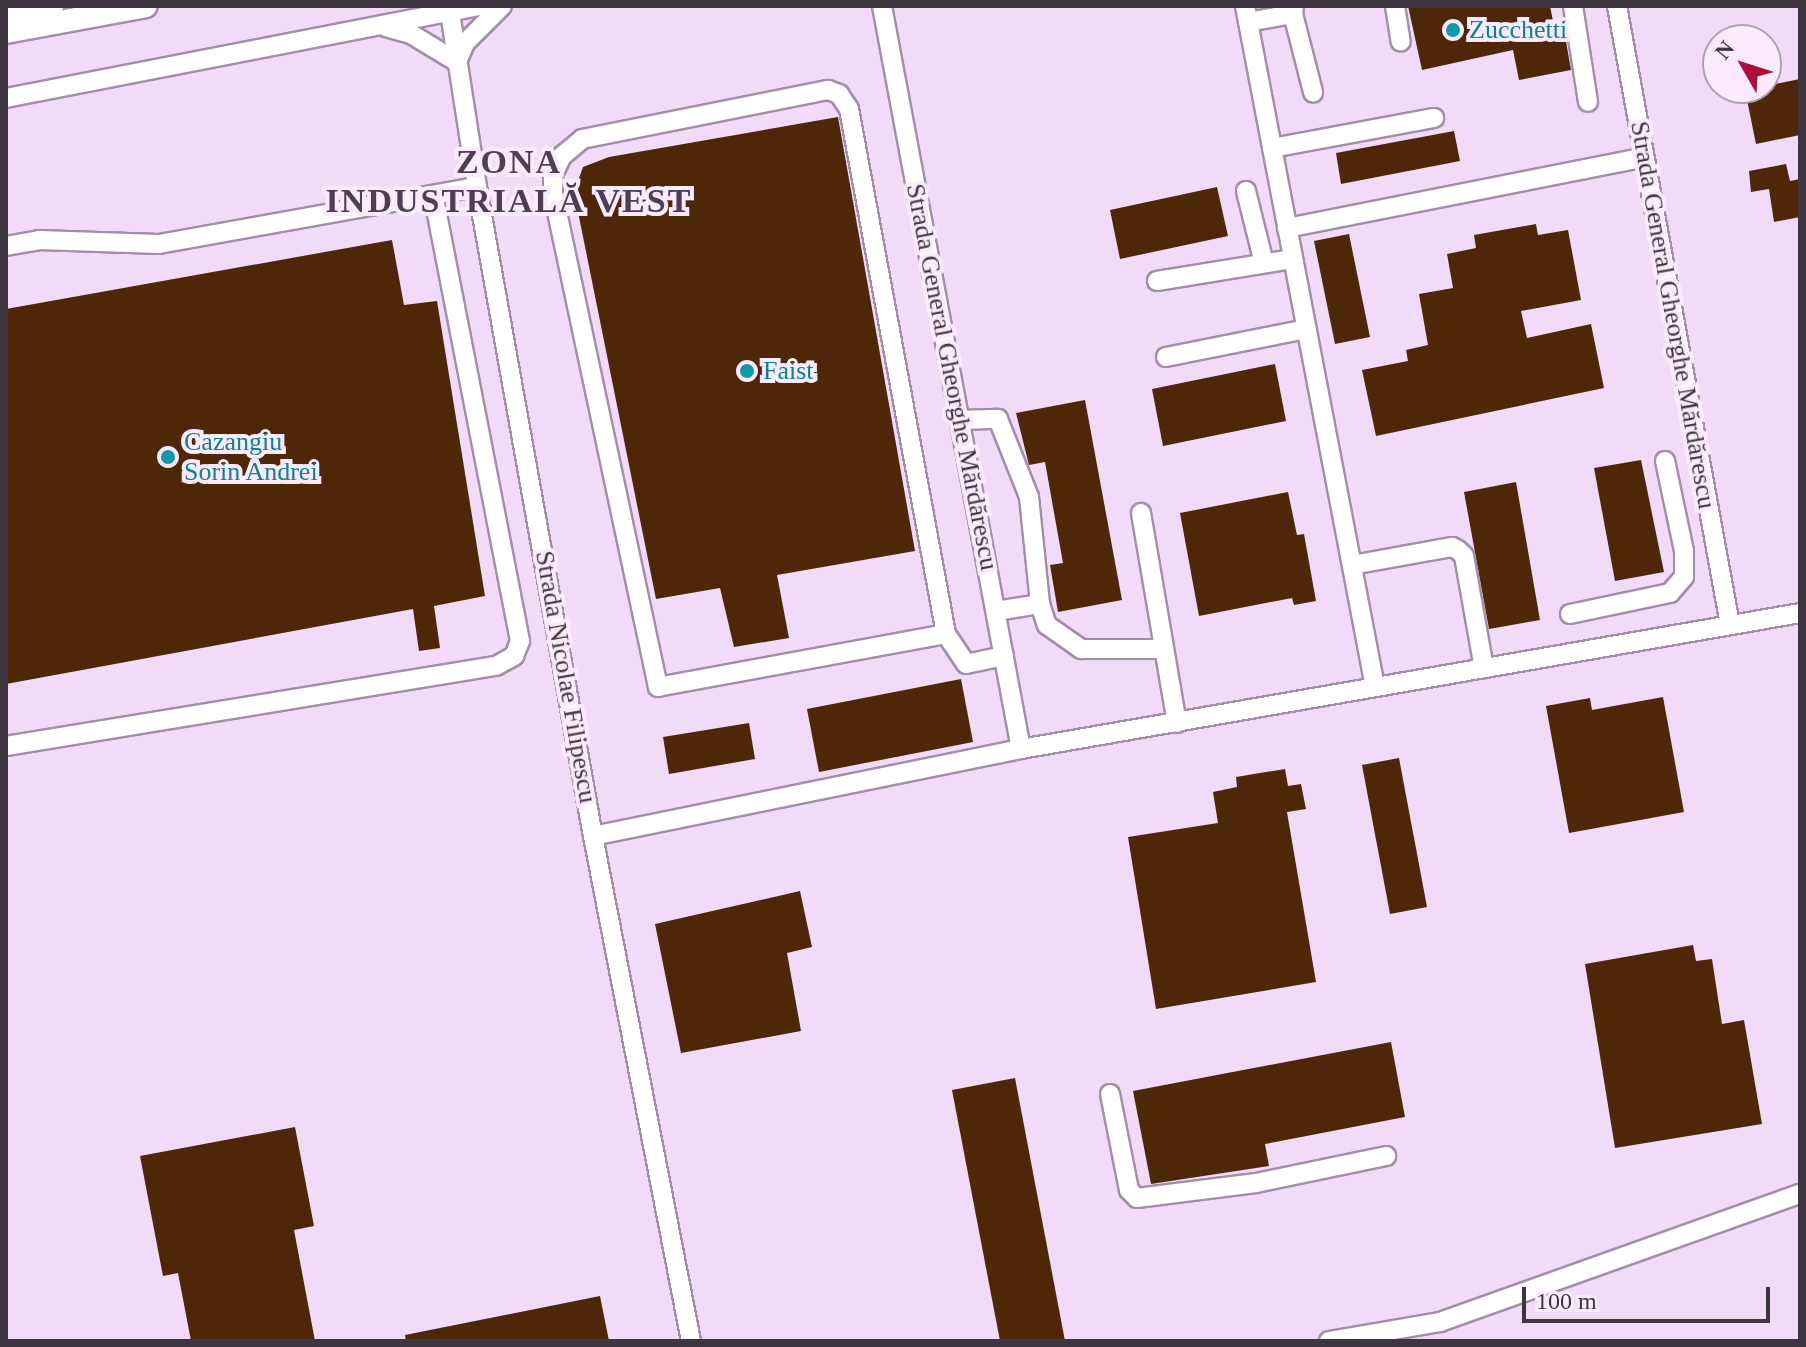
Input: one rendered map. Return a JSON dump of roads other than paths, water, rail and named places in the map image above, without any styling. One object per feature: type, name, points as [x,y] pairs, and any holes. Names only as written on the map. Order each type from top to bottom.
[{"type":"main road","points":[[6,15],[52,6]]},
{"type":"main road","points":[[6,32],[146,6]]},
{"type":"street","points":[[6,98],[379,25],[447,8],[479,6]]},
{"type":"street","points":[[379,25],[411,34],[457,62],[465,43],[502,6]]},
{"type":"street","name":"Strada General Gheorghe Mărdărescu","points":[[882,6],[1021,749]]},
{"type":"street","points":[[1395,6],[1401,42]]},
{"type":"street","points":[[1573,6],[1588,102]]},
{"type":"street","name":"Strada General Gheorghe Mărdărescu","points":[[1617,6],[1730,625]]},
{"type":"street","name":"Strada Nicolae Filipescu","points":[[447,8],[593,836],[691,1341]]},
{"type":"street","points":[[1313,92],[1294,10],[1246,14],[1375,687]]},
{"type":"street","points":[[946,634],[658,687],[553,193],[553,175],[562,156],[582,139],[828,90],[839,94],[849,109],[946,634],[966,664],[1004,656]]},
{"type":"street","points":[[1272,148],[1434,118]]},
{"type":"street","points":[[1287,228],[1644,157]]},
{"type":"street","points":[[6,246],[39,240],[159,244],[477,187]]},
{"type":"street","points":[[1246,191],[1264,263]]},
{"type":"street","points":[[6,746],[496,666],[514,656],[520,641],[433,195]]},
{"type":"street","points":[[1157,281],[1293,259]]},
{"type":"street","points":[[1166,357],[1306,329]]},
{"type":"street","points":[[961,420],[998,419],[1029,497],[1040,604],[1047,625],[1081,649],[1163,649]]},
{"type":"street","points":[[1570,614],[1670,593],[1684,577],[1684,551],[1665,461]]},
{"type":"street","points":[[1674,496],[1705,490]]},
{"type":"street","points":[[1141,513],[1177,723]]},
{"type":"street","points":[[1352,565],[1452,547],[1458,550],[1464,556],[1484,668]]},
{"type":"street","points":[[996,611],[1040,604]]},
{"type":"street","points":[[593,836],[1021,749],[1800,613]]},
{"type":"street","points":[[1110,1094],[1129,1190],[1137,1198],[1256,1183],[1386,1156]]},
{"type":"street","points":[[1329,1341],[1440,1322],[1800,1194]]},
{"type":"place","name":"Zucchetti","points":[[1453,30]]},
{"type":"place","name":"Faist","points":[[747,371]]},
{"type":"place","name":"Cazangiu Sorin Andrei","points":[[168,457]]},
{"type":"district","name":"ZONA INDUSTRIALĂ VEST","points":[[509,180]]}]
